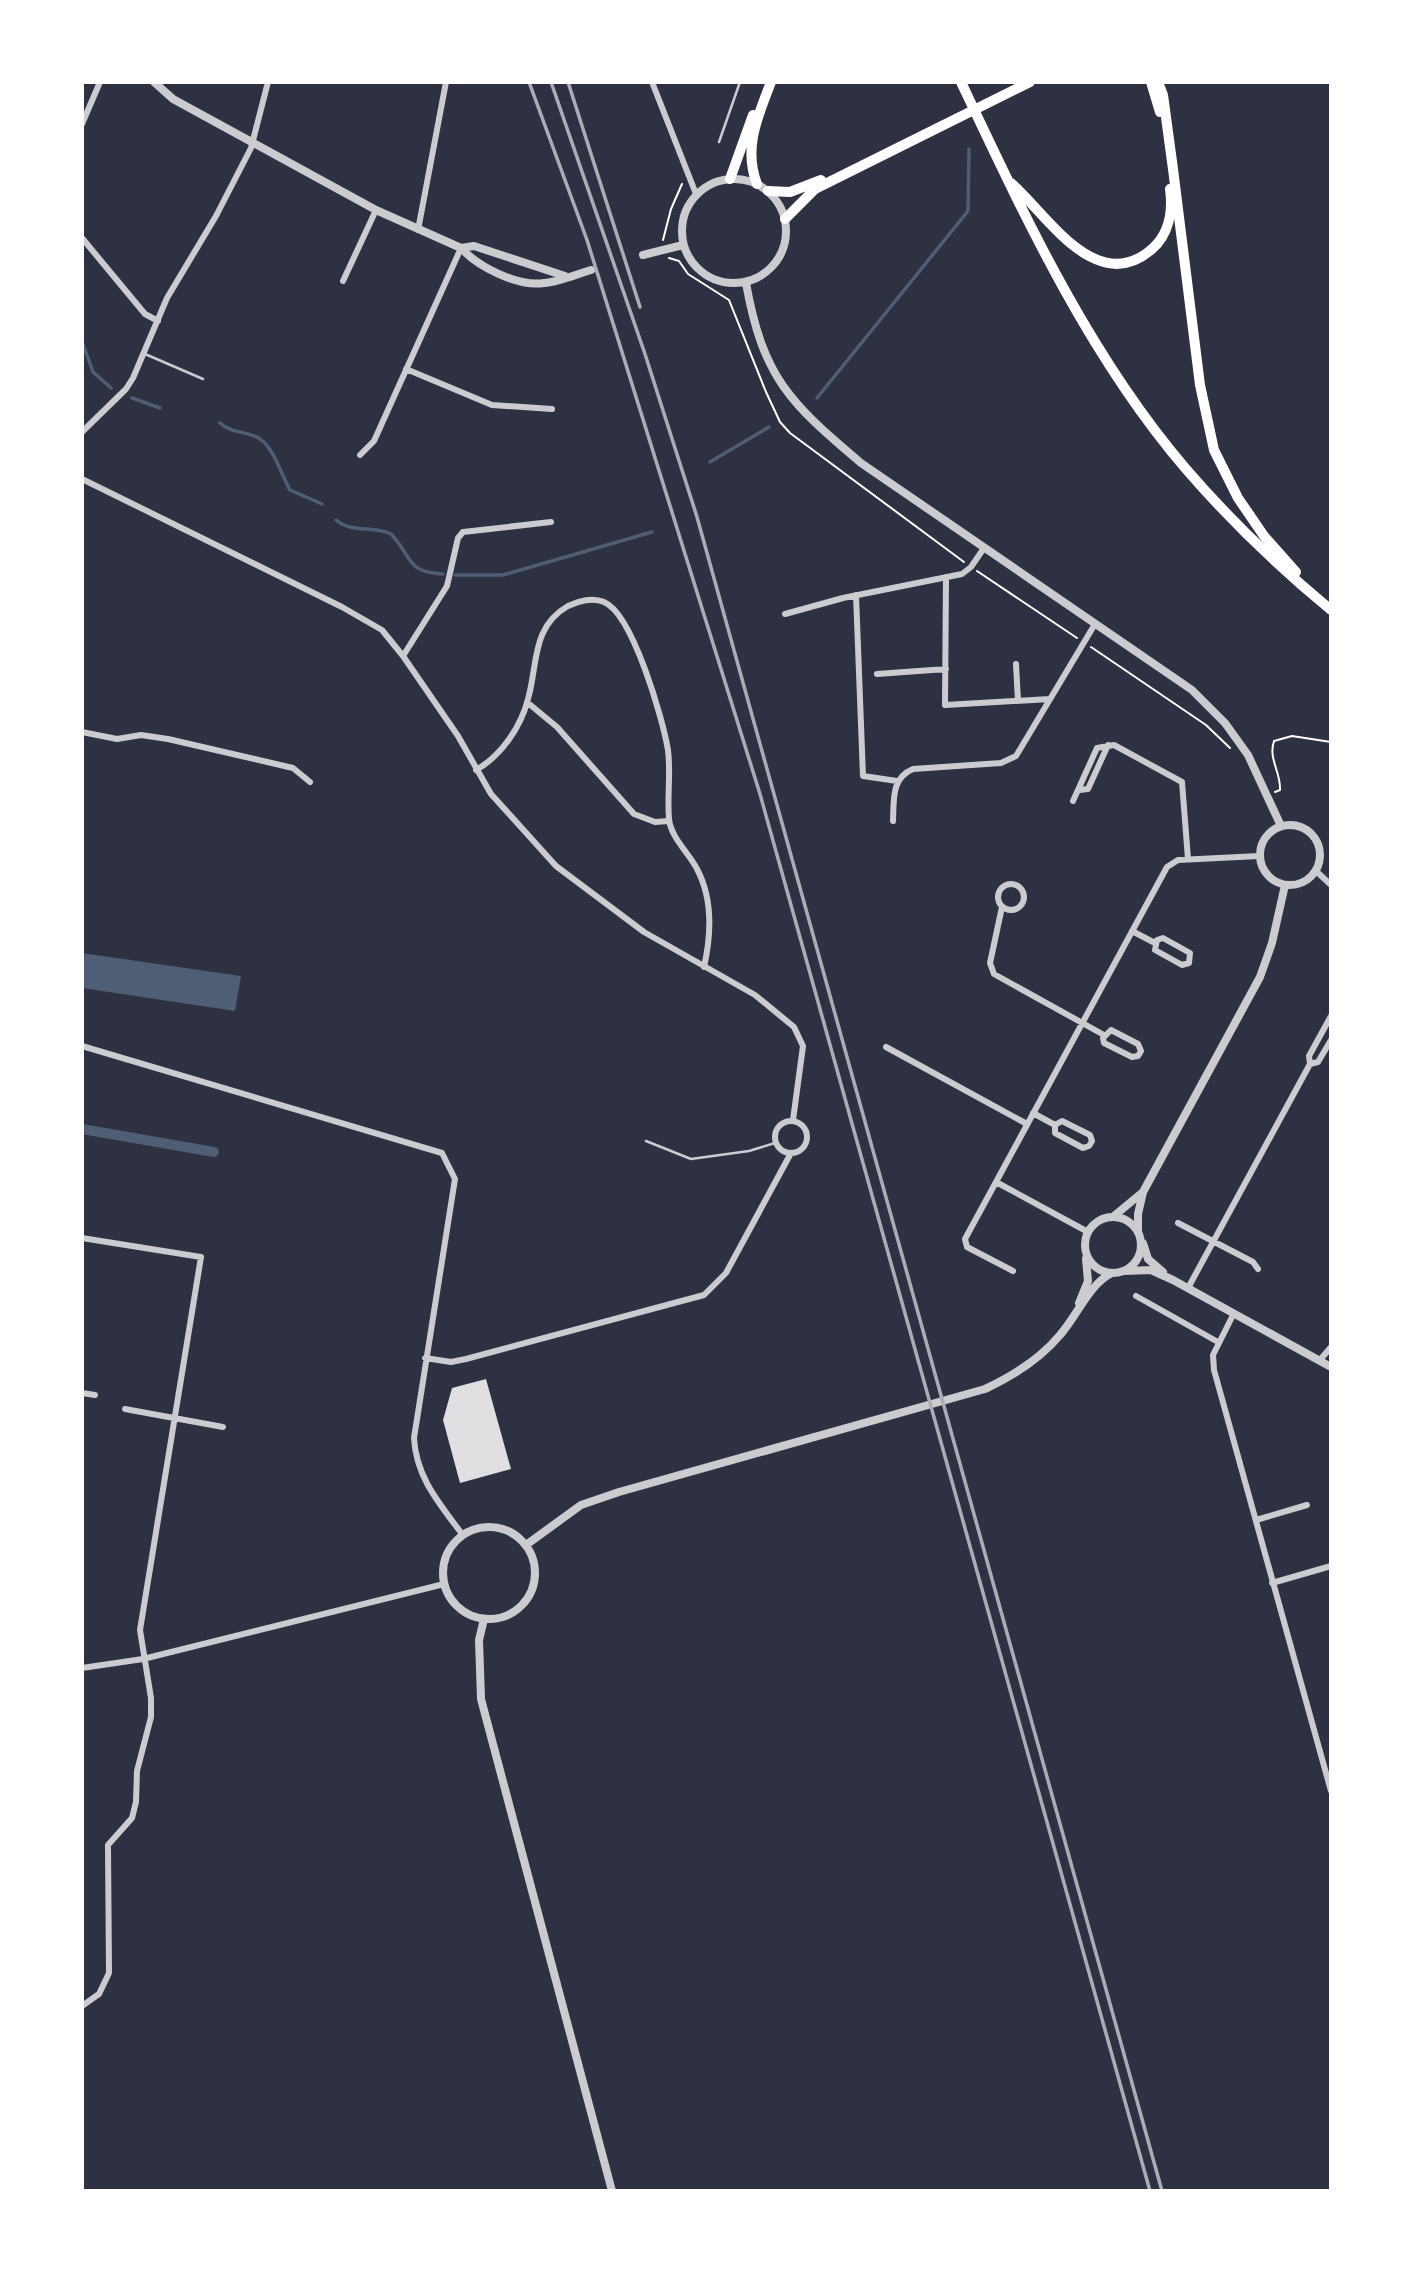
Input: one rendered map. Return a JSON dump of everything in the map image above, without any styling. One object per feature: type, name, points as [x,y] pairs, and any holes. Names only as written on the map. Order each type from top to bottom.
[{"type":"main road","points":[[730,179],[730,172],[765,82]]},
{"type":"main road","points":[[757,184],[749,153],[757,120],[771,82]]},
{"type":"main road","points":[[768,191],[790,192],[810,185],[1019,82]]},
{"type":"main road","points":[[785,219],[814,189],[1030,82]]},
{"type":"main road","points":[[1006,178],[1057,232],[1081,251],[1116,263],[1138,258],[1163,236],[1170,217],[1171,196],[1160,109],[1151,82]]},
{"type":"main road","points":[[1158,82],[1163,95],[1200,385],[1214,450],[1225,476],[1264,536],[1327,607]]},
{"type":"main road","points":[[963,85],[1006,178],[1092,334],[1149,419],[1185,468],[1249,536],[1327,607]]},
{"type":"street","points":[[82,124],[100,82]]},
{"type":"street","points":[[154,82],[173,99],[376,210],[461,248],[471,259],[517,280],[545,284],[591,270]]},
{"type":"street","points":[[82,432],[126,389],[145,354],[167,298],[216,216],[252,142],[268,82]]},
{"type":"street","points":[[418,230],[446,82]]},
{"type":"street","points":[[652,82],[696,194]]},
{"type":"street","points":[[730,179],[757,184],[768,191],[779,204],[785,219],[787,236],[783,252],[774,266],[746,283],[730,284],[714,280],[694,266],[683,245],[683,218],[696,194],[718,181],[730,179]]},
{"type":"street","points":[[343,281],[376,210]]},
{"type":"street","points":[[82,238],[145,314],[158,321]]},
{"type":"street","points":[[643,255],[683,245]]},
{"type":"street","points":[[461,248],[474,246],[565,276]]},
{"type":"street","points":[[360,455],[374,442],[461,248]]},
{"type":"street","points":[[746,283],[765,356],[782,387],[810,421],[861,463],[1192,690],[1225,723],[1248,755],[1281,826]]},
{"type":"street","points":[[406,369],[492,405],[552,409]]},
{"type":"street","points":[[82,479],[372,622],[403,656],[454,729],[476,770],[506,814],[556,866],[644,932],[774,1008],[799,1033],[803,1046],[793,1121]]},
{"type":"street","points":[[403,656],[447,586],[457,538],[463,532],[551,522]]},
{"type":"street","points":[[785,614],[856,595],[962,574],[971,567],[984,548]]},
{"type":"street","points":[[946,577],[945,705],[1050,699]]},
{"type":"street","points":[[856,595],[863,776],[897,781]]},
{"type":"street","points":[[476,770],[490,762],[512,735],[528,702],[538,641],[555,615],[585,600],[604,602],[618,614],[636,646],[654,695],[668,750],[669,821],[698,871],[708,906],[710,941],[704,968]]},
{"type":"street","points":[[893,821],[897,781],[902,773],[913,769],[1001,763],[1016,756],[1095,624]]},
{"type":"street","points":[[1016,664],[1018,701]]},
{"type":"street","points":[[877,674],[946,669]]},
{"type":"street","points":[[528,702],[557,727],[634,814],[655,822],[669,821]]},
{"type":"street","points":[[82,732],[117,739],[141,735],[168,739],[293,768],[310,782]]},
{"type":"street","points":[[1079,790],[1087,789],[1105,758],[1108,745]]},
{"type":"street","points":[[1073,801],[1097,748],[1108,745],[1182,782],[1188,859]]},
{"type":"street","points":[[1281,826],[1298,826],[1313,834],[1321,856],[1316,871],[1299,884],[1285,885],[1270,878],[1259,856],[1265,837],[1281,826]]},
{"type":"street","points":[[1013,1271],[967,1247],[965,1239],[1167,867],[1178,860],[1259,856]]},
{"type":"street","points":[[1316,871],[1331,885]]},
{"type":"street","points":[[1002,907],[1013,910],[1020,906],[1023,895],[1020,888],[1012,884],[1000,890],[998,899],[1002,907],[990,963],[994,974],[1104,1035]]},
{"type":"street","points":[[1124,1271],[1140,1254],[1138,1214],[1143,1192],[1260,977],[1272,943],[1285,885]]},
{"type":"street","points":[[1132,931],[1155,943]]},
{"type":"street","points":[[1163,938],[1188,951],[1191,958],[1187,964],[1182,965],[1156,951],[1155,943],[1163,938]]},
{"type":"street","points":[[1188,1288],[1310,1064],[1309,1056],[1331,1016]]},
{"type":"street","points":[[1111,1030],[1139,1044],[1138,1056],[1132,1058],[1104,1043],[1104,1035],[1111,1030]]},
{"type":"street","points":[[1310,1064],[1318,1062],[1331,1040]]},
{"type":"street","points":[[82,1046],[442,1153],[451,1166],[455,1179],[414,1425],[414,1448],[427,1486],[462,1534]]},
{"type":"street","points":[[886,1047],[1027,1124]]},
{"type":"street","points":[[1033,1113],[1055,1125]]},
{"type":"street","points":[[793,1121],[805,1128],[807,1138],[804,1147],[791,1153],[781,1151],[775,1143],[777,1127],[793,1121]]},
{"type":"street","points":[[1059,1121],[1065,1122],[1090,1135],[1092,1141],[1083,1148],[1055,1133],[1055,1125],[1059,1121]]},
{"type":"street","points":[[425,1358],[451,1362],[466,1359],[704,1295],[726,1273],[791,1153]]},
{"type":"street","points":[[996,1182],[1088,1232]]},
{"type":"street","points":[[1060,1336],[1088,1281],[1085,1248],[1088,1232],[1099,1220],[1114,1216],[1143,1192]]},
{"type":"street","points":[[1114,1216],[1128,1221],[1140,1235],[1148,1258],[1173,1280]]},
{"type":"street","points":[[1178,1223],[1253,1262],[1258,1269]]},
{"type":"street","points":[[82,1238],[201,1257],[140,1630],[151,1698],[151,1717],[137,1771],[136,1802],[132,1818],[108,1845],[109,1973],[99,1994],[82,2006]]},
{"type":"street","points":[[1085,1248],[1097,1268],[1112,1273]]},
{"type":"street","points":[[526,1545],[581,1505],[619,1492],[985,1389],[1023,1369],[1060,1336],[1099,1281],[1112,1273],[1151,1270],[1331,1367]]},
{"type":"street","points":[[1136,1296],[1218,1342]]},
{"type":"street","points":[[1234,1313],[1213,1355],[1214,1370],[1331,1791]]},
{"type":"street","points":[[1320,1360],[1331,1347]]},
{"type":"street","points":[[82,1393],[95,1395]]},
{"type":"street","points":[[125,1409],[223,1427]]},
{"type":"street","points":[[1256,1520],[1307,1505]]},
{"type":"street","points":[[488,1526],[502,1528],[526,1545],[536,1573],[529,1595],[514,1612],[484,1619],[459,1608],[449,1598],[444,1584],[444,1558],[462,1534],[488,1526]]},
{"type":"street","points":[[1272,1583],[1331,1566]]},
{"type":"street","points":[[82,1668],[143,1659],[444,1584]]},
{"type":"street","points":[[484,1619],[479,1640],[481,1699],[612,2191]]},
{"type":"lane","points":[[719,142],[740,82]]},
{"type":"lane","points":[[145,354],[203,379]]},
{"type":"lane","points":[[646,1141],[691,1159],[749,1151],[775,1143]]},
{"type":"path","points":[[977,571],[1078,638]]},
{"type":"path","points":[[1090,646],[1206,725],[1235,753]]},
{"type":"path","points":[[1268,796],[1280,790],[1272,757],[1274,741],[1292,736],[1331,742]]},
{"type":"water","points":[[82,953],[241,976],[235,1011],[82,988]]},
{"type":"building","points":[[486,1379],[511,1469],[460,1483],[443,1420],[452,1388]]},
{"type":"waterway","points":[[817,398],[968,211],[969,149]]},
{"type":"waterway","points":[[82,341],[93,372],[111,388]]},
{"type":"waterway","points":[[132,398],[160,408]]},
{"type":"waterway","points":[[220,423],[263,441],[273,454],[290,490],[322,504]]},
{"type":"waterway","points":[[710,462],[769,427]]},
{"type":"waterway","points":[[336,520],[349,527],[391,534],[416,567],[443,574]]},
{"type":"waterway","points":[[455,575],[503,575],[652,532]]},
{"type":"waterway","points":[[82,1129],[214,1152]]},
{"type":"railway","points":[[529,82],[587,240],[760,794],[1150,2191]]},
{"type":"railway","points":[[551,82],[645,354],[697,517],[1162,2191]]},
{"type":"railway","points":[[568,82],[640,307]]}]
